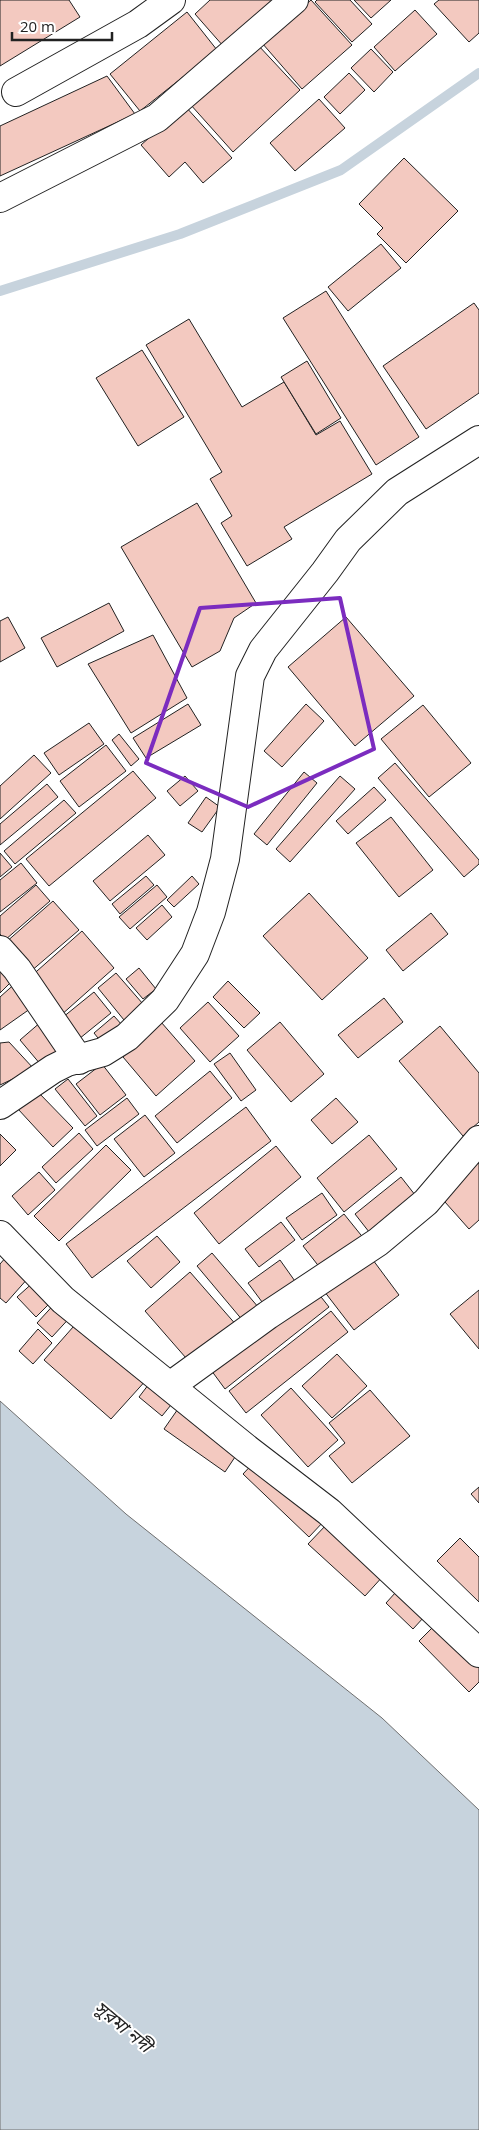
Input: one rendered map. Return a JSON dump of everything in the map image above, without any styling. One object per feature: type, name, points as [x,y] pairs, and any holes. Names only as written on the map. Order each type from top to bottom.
[{"type":"street","points":[[16,92],[138,24],[171,0]]},
{"type":"street","points":[[0,198],[157,118],[294,0]]},
{"type":"street","points":[[0,1104],[66,1062],[103,1052],[128,1037],[165,1000],[195,954],[211,912],[225,859],[250,676],[263,650],[326,572],[348,540],[397,492],[479,440]]},
{"type":"street","points":[[0,950],[18,970],[79,1060]]},
{"type":"street","points":[[170,1386],[268,1315],[378,1242],[426,1202],[479,1140]]},
{"type":"street","points":[[0,1235],[63,1300],[329,1512],[479,1653]]},
{"type":"highlighted area","points":[[340,598],[374,749],[248,807],[146,763],[200,608]]},
{"type":"water","name":"সুরমা নদী","points":[[0,1401],[126,1514],[382,1718],[479,1810],[479,2130],[0,2130]]},
{"type":"building","points":[[0,0],[69,0],[80,17],[0,66]]},
{"type":"building","points":[[210,0],[278,0],[224,47],[195,14]]},
{"type":"building","points":[[311,0],[352,45],[302,89],[262,43]]},
{"type":"building","points":[[317,0],[350,0],[372,24],[352,42],[315,2]]},
{"type":"building","points":[[354,0],[391,0],[371,18]]},
{"type":"building","points":[[439,0],[479,0],[479,33],[469,42],[434,4]]},
{"type":"building","points":[[415,10],[437,34],[395,71],[374,47]]},
{"type":"building","points":[[187,12],[217,50],[140,111],[110,74]]},
{"type":"building","points":[[257,44],[300,90],[233,152],[190,104]]},
{"type":"building","points":[[371,49],[393,72],[374,92],[351,68]]},
{"type":"building","points":[[349,73],[365,90],[340,114],[324,97]]},
{"type":"building","points":[[107,76],[135,114],[0,176],[0,126]]},
{"type":"building","points":[[319,99],[345,128],[295,171],[270,143]]},
{"type":"building","points":[[185,106],[232,158],[203,183],[185,162],[169,177],[141,145]]},
{"type":"building","points":[[404,158],[458,211],[406,263],[377,234],[383,228],[359,204]]},
{"type":"building","points":[[381,244],[401,268],[348,311],[328,287]]},
{"type":"building","points":[[326,291],[419,437],[376,465],[283,318]]},
{"type":"building","points":[[474,303],[479,310],[479,393],[426,429],[383,366]]},
{"type":"building","points":[[189,319],[242,407],[284,382],[316,435],[340,421],[372,474],[284,527],[292,539],[247,566],[221,523],[232,516],[210,479],[222,472],[146,345]]},
{"type":"building","points":[[142,350],[184,417],[138,446],[96,378]]},
{"type":"building","points":[[307,361],[341,418],[316,434],[281,377]]},
{"type":"building","points":[[197,503],[256,603],[234,618],[220,651],[192,667],[121,547]]},
{"type":"building","points":[[109,603],[124,631],[57,667],[41,638]]},
{"type":"building","points":[[8,617],[25,648],[0,662],[0,621]]},
{"type":"building","points":[[346,617],[414,696],[355,746],[288,667]]},
{"type":"building","points":[[153,635],[187,698],[131,733],[88,664]]},
{"type":"building","points":[[188,704],[201,725],[146,758],[133,738]]},
{"type":"building","points":[[306,704],[324,721],[282,767],[264,751]]},
{"type":"building","points":[[423,705],[471,763],[429,797],[381,739]]},
{"type":"building","points":[[89,723],[104,744],[59,775],[44,753]]},
{"type":"building","points":[[119,734],[139,759],[131,766],[112,740]]},
{"type":"building","points":[[106,745],[126,771],[79,807],[60,781]]},
{"type":"building","points":[[34,755],[51,773],[0,819],[0,786]]},
{"type":"building","points":[[395,763],[479,860],[479,864],[464,877],[378,778]]},
{"type":"building","points":[[133,771],[156,798],[49,886],[26,859]]},
{"type":"building","points":[[304,772],[317,783],[267,845],[254,834]]},
{"type":"building","points":[[185,776],[198,791],[180,806],[167,791]]},
{"type":"building","points":[[340,776],[355,789],[290,862],[276,849]]},
{"type":"building","points":[[47,784],[58,797],[0,845],[0,824]]},
{"type":"building","points":[[374,787],[386,800],[348,834],[336,821]]},
{"type":"building","points":[[206,797],[220,807],[202,832],[188,823]]},
{"type":"building","points":[[64,800],[76,813],[15,864],[4,851]]},
{"type":"building","points":[[391,817],[433,870],[399,897],[356,843]]},
{"type":"building","points":[[148,835],[165,855],[110,901],[93,881]]},
{"type":"building","points":[[0,853],[12,867],[0,877]]},
{"type":"building","points":[[21,863],[37,883],[0,912],[0,880]]},
{"type":"building","points":[[146,876],[154,885],[120,914],[112,904]]},
{"type":"building","points":[[192,876],[199,884],[174,907],[167,900]]},
{"type":"building","points":[[36,885],[50,901],[5,940],[0,934],[0,916]]},
{"type":"building","points":[[157,885],[167,897],[130,929],[119,917]]},
{"type":"building","points":[[309,893],[368,958],[322,1000],[263,936]]},
{"type":"building","points":[[53,901],[79,930],[30,972],[5,943]]},
{"type":"building","points":[[162,905],[172,917],[147,940],[136,928]]},
{"type":"building","points":[[431,913],[448,934],[403,971],[386,950]]},
{"type":"building","points":[[82,931],[114,968],[60,1016],[28,979]]},
{"type":"building","points":[[0,958],[16,977],[0,993]]},
{"type":"building","points":[[139,968],[156,989],[143,999],[126,979]]},
{"type":"building","points":[[116,973],[143,1004],[124,1020],[98,988]]},
{"type":"building","points":[[18,981],[37,1004],[0,1030],[0,997]]},
{"type":"building","points":[[228,981],[260,1013],[244,1028],[213,997]]},
{"type":"building","points":[[94,992],[111,1013],[74,1043],[57,1022]]},
{"type":"building","points":[[384,998],[403,1022],[358,1058],[338,1035]]},
{"type":"building","points":[[208,1002],[239,1036],[210,1062],[180,1028]]},
{"type":"building","points":[[114,1016],[122,1025],[102,1043],[94,1033]]},
{"type":"building","points":[[42,1021],[63,1047],[41,1065],[20,1040]]},
{"type":"building","points":[[161,1022],[195,1061],[156,1096],[123,1057]]},
{"type":"building","points":[[280,1022],[324,1074],[291,1102],[247,1050]]},
{"type":"building","points":[[440,1026],[479,1073],[479,1122],[463,1136],[399,1061]]},
{"type":"building","points":[[9,1042],[34,1069],[0,1085],[0,1043]]},
{"type":"building","points":[[230,1053],[256,1090],[241,1101],[214,1064]]},
{"type":"building","points":[[102,1064],[126,1095],[100,1115],[76,1084]]},
{"type":"building","points":[[210,1071],[232,1098],[177,1143],[155,1116]]},
{"type":"building","points":[[68,1079],[97,1116],[85,1126],[55,1089]]},
{"type":"building","points":[[37,1091],[73,1128],[53,1147],[18,1109]]},
{"type":"building","points":[[127,1098],[139,1114],[97,1146],[85,1130]]},
{"type":"building","points":[[336,1098],[358,1122],[332,1144],[311,1120]]},
{"type":"building","points":[[246,1107],[271,1141],[92,1278],[66,1244]]},
{"type":"building","points":[[145,1115],[175,1153],[144,1177],[114,1139]]},
{"type":"building","points":[[79,1133],[93,1149],[56,1183],[42,1167]]},
{"type":"building","points":[[0,1134],[16,1150],[0,1166]]},
{"type":"building","points":[[369,1135],[397,1169],[344,1212],[317,1178]]},
{"type":"building","points":[[106,1145],[131,1170],[59,1241],[34,1216]]},
{"type":"building","points":[[276,1146],[301,1177],[219,1244],[194,1213]]},
{"type":"building","points":[[475,1159],[479,1164],[479,1220],[469,1229],[437,1193]]},
{"type":"building","points":[[39,1172],[55,1190],[28,1215],[12,1196]]},
{"type":"building","points":[[401,1177],[419,1200],[373,1237],[355,1214]]},
{"type":"building","points":[[322,1193],[337,1215],[302,1240],[286,1218]]},
{"type":"building","points":[[344,1214],[365,1240],[324,1273],[303,1246]]},
{"type":"building","points":[[281,1222],[295,1240],[259,1267],[245,1249]]},
{"type":"building","points":[[157,1236],[180,1262],[151,1288],[127,1261]]},
{"type":"building","points":[[212,1253],[259,1308],[244,1322],[197,1266]]},
{"type":"building","points":[[7,1256],[29,1277],[6,1303],[0,1298],[0,1264]]},
{"type":"building","points":[[370,1256],[399,1295],[354,1330],[324,1291]]},
{"type":"building","points":[[280,1260],[297,1284],[265,1306],[248,1283]]},
{"type":"building","points":[[190,1272],[238,1327],[193,1366],[145,1311]]},
{"type":"building","points":[[36,1280],[54,1299],[36,1317],[17,1297]]},
{"type":"building","points":[[314,1288],[329,1307],[225,1389],[211,1370]]},
{"type":"building","points":[[479,1290],[479,1349],[450,1314]]},
{"type":"building","points":[[59,1299],[74,1313],[52,1337],[37,1323]]},
{"type":"building","points":[[331,1311],[348,1332],[246,1413],[229,1391]]},
{"type":"building","points":[[81,1318],[148,1378],[111,1419],[44,1360]]},
{"type":"building","points":[[38,1329],[52,1343],[33,1364],[19,1351]]},
{"type":"building","points":[[337,1354],[367,1386],[332,1418],[302,1386]]},
{"type":"building","points":[[152,1380],[175,1400],[162,1416],[139,1397]]},
{"type":"building","points":[[291,1388],[338,1440],[308,1467],[261,1415]]},
{"type":"building","points":[[370,1390],[410,1436],[352,1483],[329,1456],[345,1443],[329,1423]]},
{"type":"building","points":[[180,1406],[241,1448],[225,1472],[164,1429]]},
{"type":"building","points":[[258,1458],[324,1521],[309,1537],[243,1474]]},
{"type":"building","points":[[479,1487],[479,1503],[471,1494]]},
{"type":"building","points":[[327,1524],[384,1575],[365,1596],[308,1544]]},
{"type":"building","points":[[460,1538],[479,1557],[479,1602],[437,1561]]},
{"type":"building","points":[[396,1592],[424,1617],[413,1629],[386,1603]]},
{"type":"building","points":[[436,1624],[479,1667],[479,1682],[469,1692],[419,1641]]},
{"type":"waterway","points":[[0,291],[180,234],[341,170],[479,73]]}]
